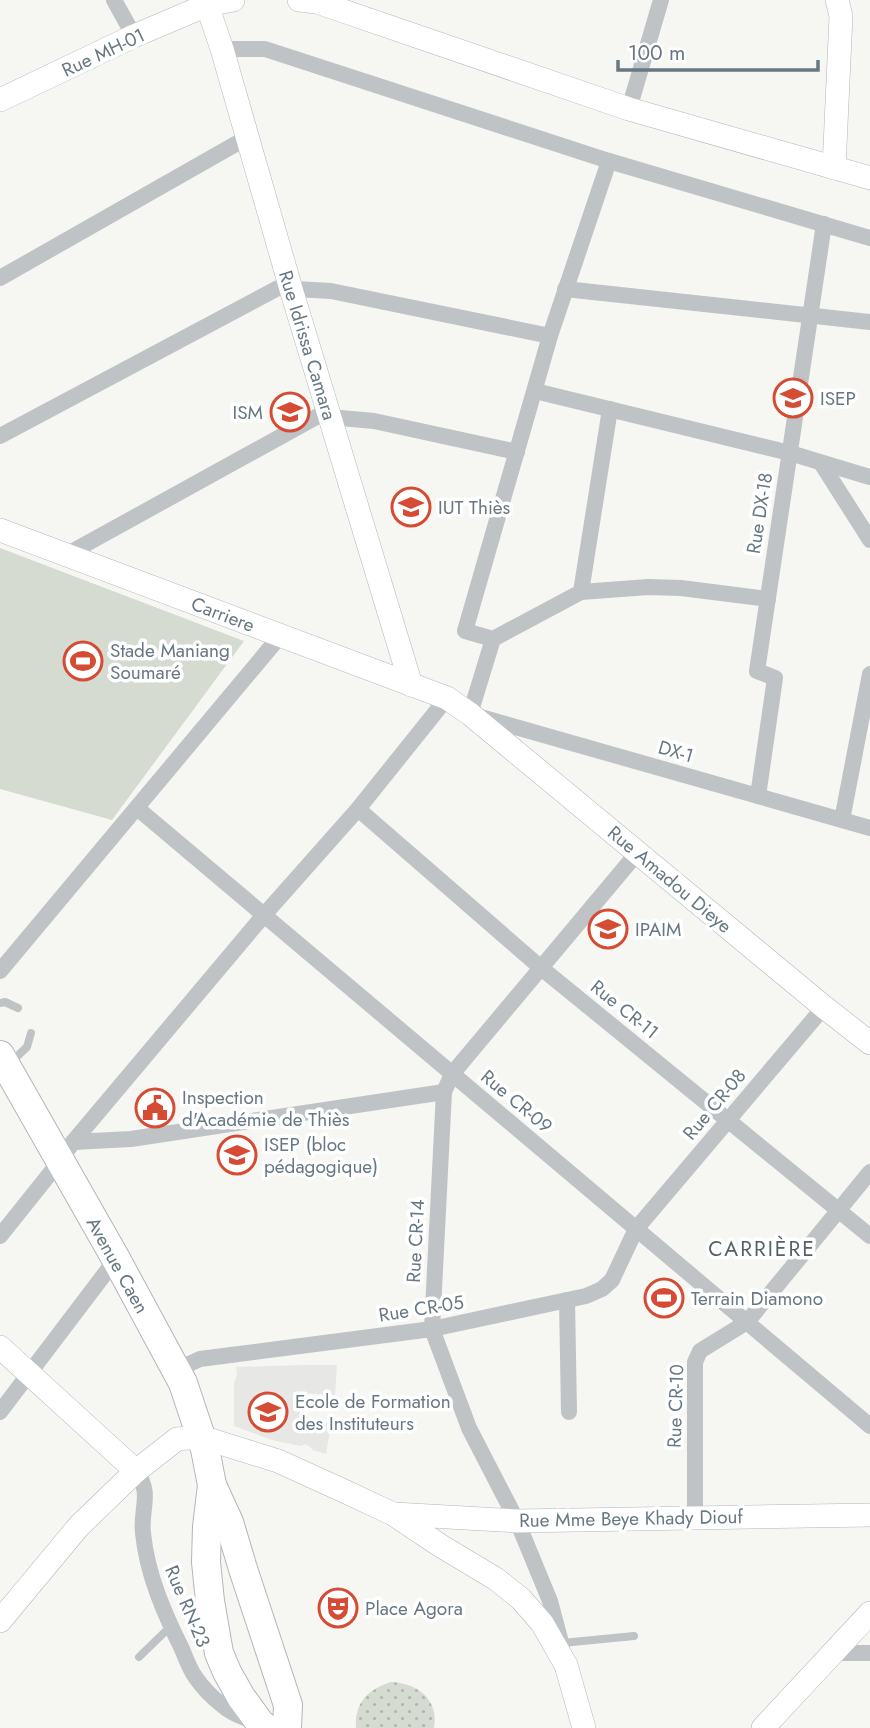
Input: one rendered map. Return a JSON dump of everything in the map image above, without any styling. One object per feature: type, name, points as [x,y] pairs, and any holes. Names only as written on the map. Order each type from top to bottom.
[{"type":"highway","name":"Avenue Caen","points":[[3,1061],[66,1151],[116,1259],[183,1383],[205,1449],[212,1485],[229,1522],[288,1704],[287,1728]]},
{"type":"highway","name":"Avenue Caen","points":[[212,1485],[206,1562],[219,1653],[226,1672],[263,1726]]},
{"type":"street","points":[[114,0],[134,37]]},
{"type":"street","name":"Rue MH-01","points":[[0,100],[206,3],[233,0]]},
{"type":"street","points":[[629,109],[661,0]]},
{"type":"street","points":[[834,168],[841,16],[837,0]]},
{"type":"street","points":[[311,1],[354,7],[629,109],[870,178]]},
{"type":"street","name":"Rue Idrissa Camara","points":[[206,3],[411,685]]},
{"type":"street","points":[[222,49],[265,49],[609,161],[870,238]]},
{"type":"street","points":[[0,278],[248,137]]},
{"type":"street","points":[[609,161],[550,336],[464,631],[493,639],[580,592],[648,587],[681,588],[768,599]]},
{"type":"street","name":"Rue DX-18","points":[[758,796],[775,678],[757,671],[824,225]]},
{"type":"street","points":[[0,436],[278,288],[331,291],[550,336]]},
{"type":"street","points":[[565,289],[870,322]]},
{"type":"street","points":[[534,391],[790,453],[870,477]]},
{"type":"street","points":[[580,592],[610,409]]},
{"type":"street","points":[[66,555],[318,416],[374,421],[517,452]]},
{"type":"street","points":[[821,463],[870,540]]},
{"type":"street","name":"Carriere","points":[[0,530],[447,698]]},
{"type":"street","points":[[0,971],[281,635]]},
{"type":"street","points":[[470,714],[493,639]]},
{"type":"street","points":[[842,820],[863,742],[870,674]]},
{"type":"street","points":[[0,1236],[66,1151],[264,915],[358,809],[447,698]]},
{"type":"street","name":"Rue Amadou Dieye","points":[[447,698],[470,714],[870,1043]]},
{"type":"street","name":"DX-1","points":[[470,714],[870,828]]},
{"type":"street","name":"Rue CR-09","points":[[137,808],[870,1426]]},
{"type":"street","name":"Rue CR-11","points":[[358,809],[540,967],[870,1236]]},
{"type":"street","name":"Rue CR-14","points":[[564,1654],[550,1601],[517,1521],[469,1428],[432,1329],[444,1092],[452,1074],[638,852]]},
{"type":"street","name":"Rue CR-08","points":[[636,1229],[824,1007]]},
{"type":"street","points":[[66,1151],[444,1092]]},
{"type":"street","name":"Rue CR-10","points":[[695,1517],[695,1362],[700,1351],[747,1322],[870,1172]]},
{"type":"street","name":"Rue CR-05","points":[[176,1370],[200,1359],[432,1329],[586,1296],[602,1289],[612,1280],[636,1229]]},
{"type":"street","points":[[0,1412],[116,1259]]},
{"type":"street","points":[[567,1300],[569,1412]]},
{"type":"street","points":[[0,1347],[136,1471]]},
{"type":"street","points":[[0,1621],[79,1526],[136,1471],[177,1439],[201,1437],[278,1461],[344,1490],[393,1514],[496,1579],[521,1599],[564,1654],[584,1728]]},
{"type":"street","name":"Rue RN-23","points":[[136,1471],[143,1481],[145,1494],[142,1531],[149,1572],[196,1678],[222,1705],[263,1726]]},
{"type":"street","name":"Rue Mme Beye Khady Diouf","points":[[393,1514],[517,1521],[870,1515]]},
{"type":"street","points":[[762,1728],[870,1613]]},
{"type":"street","points":[[832,1653],[870,1653]]},
{"type":"street","points":[[783,1705],[783,1728]]},
{"type":"lane","points":[[0,1003],[5,1002],[18,1008]]},
{"type":"lane","points":[[3,1061],[27,1047],[31,1033]]},
{"type":"lane","points":[[139,1657],[171,1626]]},
{"type":"lane","points":[[564,1654],[634,1636]]},
{"type":"shaded area","name":"Stade Maniang Soumaré","points":[[0,548],[244,641],[112,820],[0,789]]},
{"type":"shaded area","name":"Ecole de Formation des Instituteurs","points":[[337,1365],[335,1395],[302,1393],[300,1418],[331,1424],[326,1454],[313,1450],[306,1444],[300,1446],[272,1440],[234,1426],[236,1367]]},
{"type":"shaded area","points":[[391,1682],[401,1683],[424,1694],[433,1709],[434,1728],[356,1728],[357,1711],[364,1698]]},
{"type":"place","name":"ISEP","points":[[793,398]]},
{"type":"place","name":"ISM","points":[[290,412]]},
{"type":"place","name":"IUT Thiès","points":[[411,507]]},
{"type":"place","name":"Stade Maniang Soumaré","points":[[83,661]]},
{"type":"place","name":"IPAIM","points":[[608,929]]},
{"type":"place","name":"Inspection d'Académie de Thiès","points":[[155,1108]]},
{"type":"place","name":"ISEP (bloc pédagogique)","points":[[237,1155]]},
{"type":"place","name":"Terrain Diamono","points":[[664,1298]]},
{"type":"place","name":"Ecole de Formation des Instituteurs","points":[[268,1412]]},
{"type":"place","name":"Place Agora","points":[[338,1608]]},
{"type":"district","name":"CARRIÈRE","points":[[762,1249]]}]
